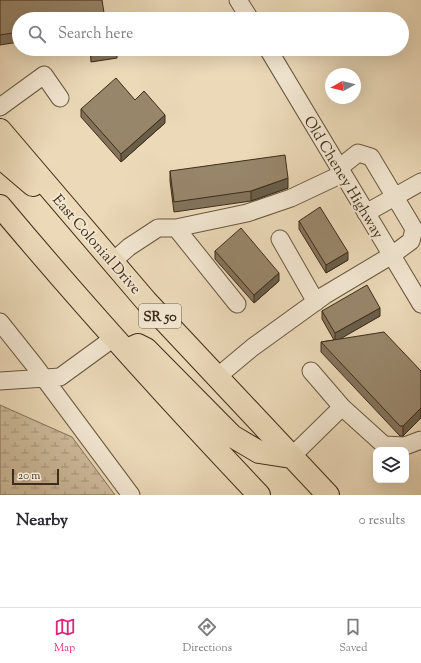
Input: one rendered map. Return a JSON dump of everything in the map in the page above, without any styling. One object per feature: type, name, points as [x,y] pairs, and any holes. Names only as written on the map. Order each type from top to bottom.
[{"type":"highway","name":"East Colonial Drive","points":[[0,130],[112,262],[216,377],[328,495]]},
{"type":"highway","points":[[0,158],[78,223]]},
{"type":"highway","points":[[0,206],[201,434],[259,495]]},
{"type":"highway","points":[[121,344],[138,345],[146,349],[232,436],[259,452],[291,457]]},
{"type":"street","points":[[238,0],[246,12]]},
{"type":"street","name":"Old Cheney Highway","points":[[272,56],[421,304]]},
{"type":"street","points":[[0,107],[44,75],[60,98]]},
{"type":"street","points":[[112,262],[129,247],[158,228],[176,228],[247,213],[291,198],[341,171],[358,153],[371,157],[414,229],[411,241],[392,255],[316,302],[253,347],[216,377]]},
{"type":"street","points":[[366,213],[421,182]]},
{"type":"street","points":[[176,228],[237,304]]},
{"type":"street","points":[[280,239],[316,302]]},
{"type":"street","points":[[0,322],[131,495]]},
{"type":"street","points":[[0,381],[60,377],[121,344]]},
{"type":"street","points":[[311,371],[342,407],[384,445],[405,446],[421,440]]},
{"type":"street","points":[[291,457],[342,407]]},
{"type":"green space","points":[[0,405],[72,437],[115,495],[0,495]]},
{"type":"building","points":[[0,0],[102,0],[104,12],[12,12],[12,33],[0,35]]},
{"type":"building","points":[[116,78],[135,100],[144,91],[165,115],[121,154],[81,109]]},
{"type":"building","points":[[285,155],[288,178],[251,191],[174,202],[170,171]]},
{"type":"building","points":[[320,207],[348,252],[326,265],[299,221]]},
{"type":"building","points":[[241,228],[279,273],[254,295],[215,251]]},
{"type":"building","points":[[367,285],[380,308],[335,333],[322,311]]},
{"type":"building","points":[[384,332],[421,371],[421,408],[403,426],[400,426],[321,342]]}]
